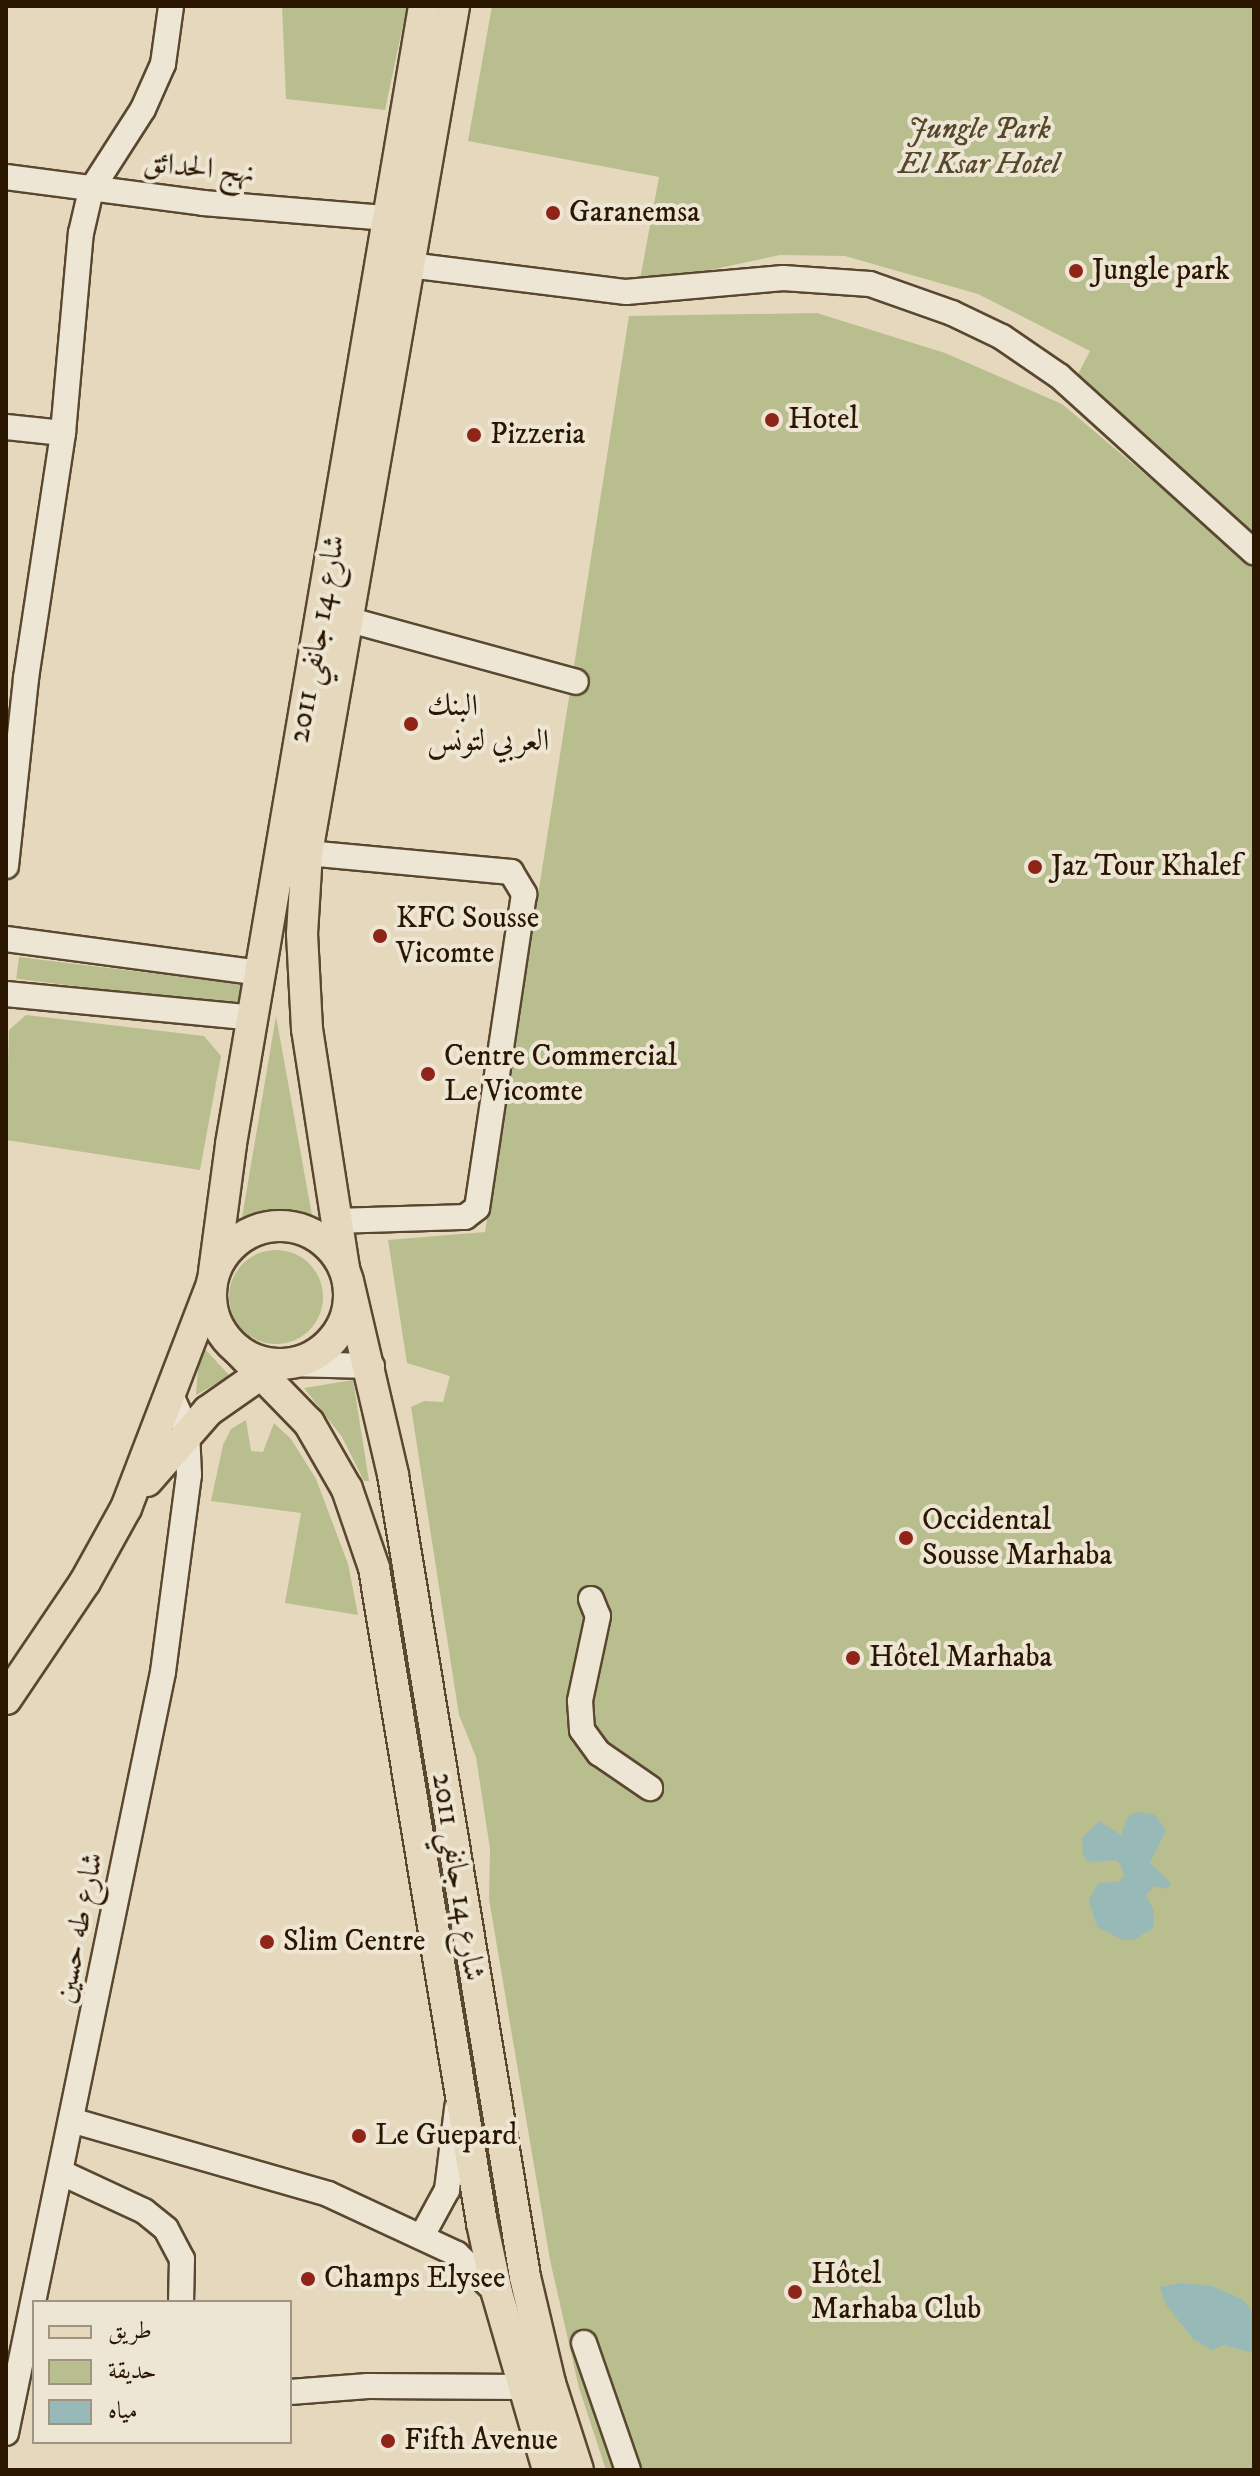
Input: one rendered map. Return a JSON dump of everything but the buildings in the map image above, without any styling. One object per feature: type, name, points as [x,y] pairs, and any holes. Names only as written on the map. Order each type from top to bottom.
[{"type":"main road","name":"شارع 14 جانفي 2011","points":[[212,1279],[253,1018],[424,6]]},
{"type":"main road","name":"شارع 14 جانفي 2011","points":[[454,6],[350,620],[307,853],[304,990],[346,1275],[372,1366],[525,2277],[550,2383],[578,2470]]},
{"type":"main road","points":[[6,1699],[85,1582],[126,1508],[172,1397],[212,1279],[243,1235],[266,1226],[289,1226],[312,1233],[331,1248],[346,1275],[342,1326],[310,1358],[275,1367],[187,1431],[126,1508]]},
{"type":"main road","points":[[212,1279],[216,1322],[238,1350],[275,1367]]},
{"type":"main road","name":"شارع 14 جانفي 2011","points":[[275,1367],[347,1489],[374,1568],[497,2293],[548,2470]]},
{"type":"street","points":[[6,866],[16,676],[63,433],[81,233],[91,190],[153,89],[163,64],[171,6]]},
{"type":"street","name":"نهج الحدائق","points":[[6,177],[91,190],[387,218]]},
{"type":"street","points":[[409,265],[626,292],[783,278],[870,284],[952,313],[1002,337],[1059,376],[1254,552]]},
{"type":"street","points":[[6,427],[63,433]]},
{"type":"street","points":[[350,620],[576,682]]},
{"type":"street","points":[[307,853],[511,872],[524,894],[477,1208],[465,1217],[338,1221]]},
{"type":"street","points":[[6,939],[262,973]]},
{"type":"street","points":[[6,994],[253,1018]]},
{"type":"street","points":[[275,1367],[372,1366]]},
{"type":"street","points":[[172,1397],[187,1431]]},
{"type":"street","name":"شارع طه حسين","points":[[40,2300],[62,2173],[163,1672],[187,1507],[187,1431]]},
{"type":"street","points":[[591,1599],[598,1616],[580,1701],[582,1730],[599,1753],[650,1788]]},
{"type":"street","points":[[423,2234],[447,2190],[460,2084]]},
{"type":"street","points":[[74,2121],[328,2194],[423,2234],[457,2254],[497,2293]]},
{"type":"street","points":[[62,2173],[144,2211],[166,2229],[182,2259],[181,2300]]},
{"type":"street","points":[[584,2343],[628,2470]]},
{"type":"street","name":"شارع طه حسين","points":[[6,2433],[22,2406],[32,2348]]},
{"type":"street","points":[[292,2392],[368,2386],[522,2387]]},
{"type":"green space","points":[[282,6],[407,6],[385,110],[286,99]]},
{"type":"green space","name":"Jungle Park El Ksar Hotel","points":[[492,6],[1254,6],[1254,537],[1073,384],[1090,351],[978,294],[845,256],[780,255],[639,285],[659,177],[468,141]]},
{"type":"green space","points":[[817,313],[945,353],[1062,404],[1254,566],[1254,2470],[606,2470],[579,2388],[550,2260],[489,1899],[490,1849],[476,1757],[459,1715],[411,1407],[424,1401],[443,1402],[450,1376],[407,1363],[388,1240],[485,1232],[629,316]]},
{"type":"green space","points":[[19,957],[241,984],[239,1006],[16,979]]},
{"type":"green space","points":[[26,1015],[204,1036],[221,1056],[200,1170],[6,1140],[9,1030]]},
{"type":"green space","points":[[276,1016],[313,1221],[276,1212],[242,1218]]},
{"type":"green space","points":[[276,1250],[294,1254],[309,1264],[319,1279],[323,1297],[319,1315],[309,1330],[294,1340],[276,1344],[258,1340],[243,1330],[233,1315],[229,1297],[233,1279],[243,1264],[258,1254]]},
{"type":"green space","points":[[203,1347],[230,1376],[196,1395],[198,1369]]},
{"type":"green space","points":[[353,1380],[369,1481],[364,1481],[342,1437],[304,1388]]},
{"type":"green space","points":[[246,1420],[251,1451],[263,1452],[274,1423],[291,1439],[316,1479],[348,1564],[358,1615],[285,1603],[301,1513],[211,1501],[223,1445],[231,1429]]},
{"type":"water","points":[[1137,1812],[1155,1815],[1166,1830],[1150,1863],[1171,1883],[1168,1889],[1154,1886],[1146,1895],[1154,1911],[1153,1928],[1134,1940],[1123,1940],[1097,1927],[1089,1900],[1098,1883],[1119,1882],[1124,1876],[1121,1865],[1116,1860],[1089,1862],[1083,1856],[1082,1838],[1099,1821],[1121,1835],[1128,1816]]},
{"type":"water","points":[[1181,2283],[1212,2286],[1242,2299],[1254,2313],[1254,2353],[1224,2345],[1212,2350],[1193,2339],[1165,2303],[1160,2287]]},
{"type":"place","name":"Garanemsa","points":[[553,213]]},
{"type":"place","name":"Jungle park","points":[[1076,271]]},
{"type":"place","name":"Hotel","points":[[772,420]]},
{"type":"place","name":"Pizzeria","points":[[474,435]]},
{"type":"place","name":"البنك العربي لتونس","points":[[411,724]]},
{"type":"place","name":"Jaz Tour Khalef","points":[[1035,867]]},
{"type":"place","name":"KFC Sousse Vicomte","points":[[380,936]]},
{"type":"place","name":"Centre Commercial Le Vicomte","points":[[428,1074]]},
{"type":"place","name":"Occidental Sousse Marhaba","points":[[906,1538]]},
{"type":"place","name":"Hôtel Marhaba","points":[[853,1658]]},
{"type":"place","name":"Slim Centre","points":[[267,1942]]},
{"type":"place","name":"Le Guepard","points":[[359,2136]]},
{"type":"place","name":"Champs Elysee","points":[[308,2279]]},
{"type":"place","name":"Hôtel Marhaba Club","points":[[795,2292]]},
{"type":"place","name":"Fifth Avenue","points":[[388,2441]]}]
